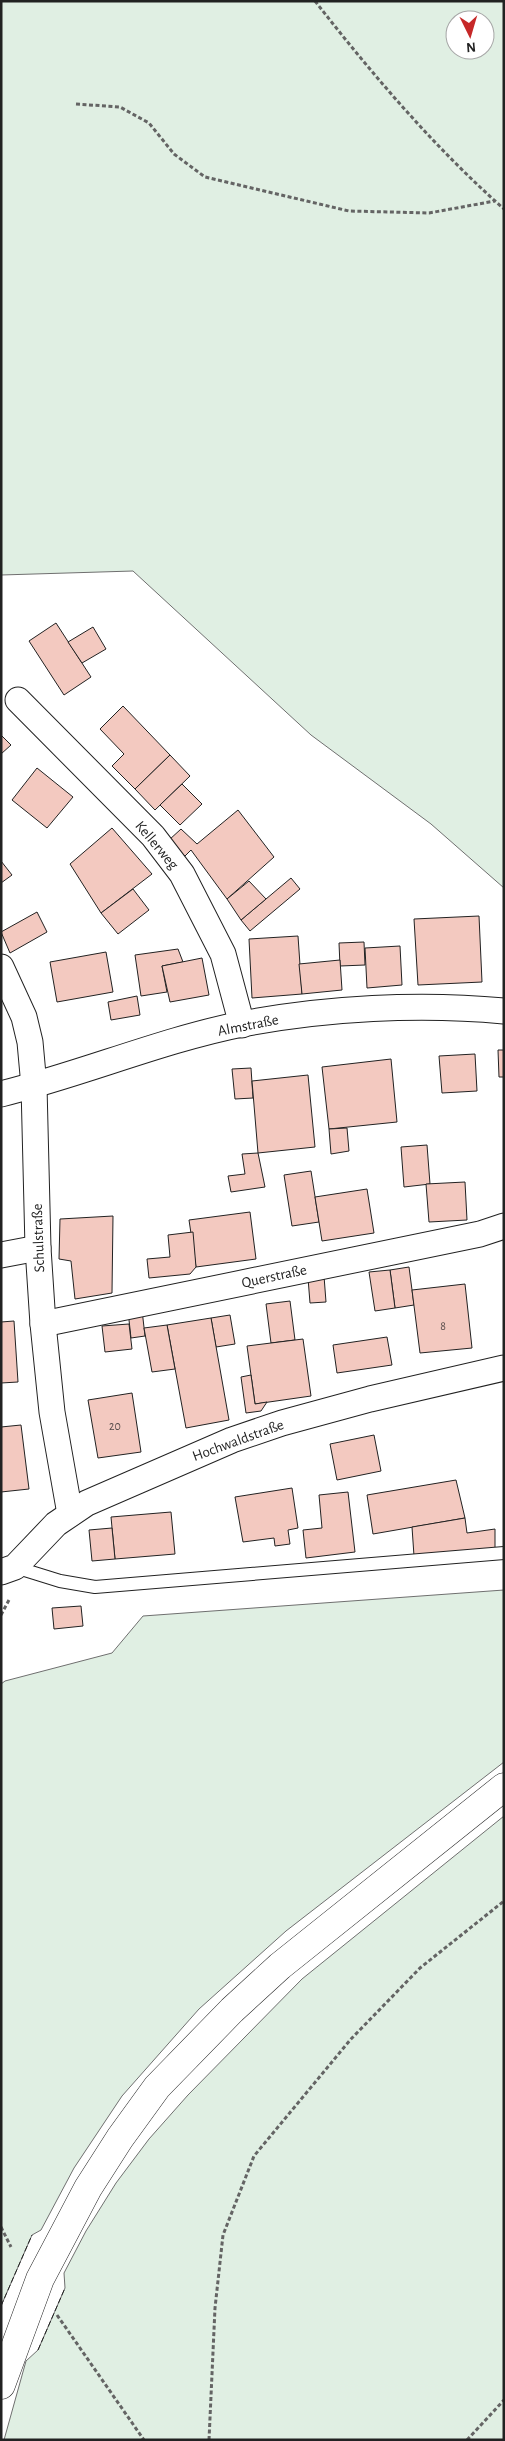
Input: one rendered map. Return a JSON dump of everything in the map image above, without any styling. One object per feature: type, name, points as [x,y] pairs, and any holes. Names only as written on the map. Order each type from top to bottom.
[{"type":"main road","points":[[1,2385],[40,2279],[88,2188],[120,2138],[157,2087],[232,2010],[280,1966],[504,1788]]},
{"type":"street","name":"Kellerweg","points":[[18,700],[153,836],[182,874],[223,954],[242,1025]]},
{"type":"street","name":"Schulstraße","points":[[1,967],[24,1017],[30,1042],[34,1086],[38,1248],[43,1324],[54,1421],[70,1514]]},
{"type":"street","name":"Almstraße","points":[[1,1094],[34,1086],[194,1037],[242,1025],[379,1009],[426,1006],[504,1011]]},
{"type":"street","name":"Querstraße","points":[[43,1324],[480,1234],[504,1226]]},
{"type":"street","points":[[1,1254],[38,1248]]},
{"type":"street","name":"Hochwaldstraße","points":[[8,1570],[56,1524],[70,1514],[131,1483],[232,1440],[370,1399],[504,1368]]},
{"type":"lane","points":[[8,1570],[95,1587],[504,1553]]},
{"type":"path","points":[[315,1],[373,71],[470,179],[504,209]]},
{"type":"path","points":[[76,104],[120,107],[149,122],[174,154],[206,177],[349,211],[429,213],[495,201]]},
{"type":"path","points":[[209,2440],[215,2308],[223,2235],[254,2156],[351,2039],[413,1975],[483,1916],[504,1901]]},
{"type":"path","points":[[1,2227],[11,2247]]},
{"type":"path","points":[[53,2308],[144,2440]]},
{"type":"path","points":[[467,2440],[504,2400]]},
{"type":"green space","points":[[1,1],[504,1],[504,888],[431,824],[311,735],[133,571],[1,575]]},
{"type":"green space","points":[[504,1590],[504,1762],[286,1931],[199,2009],[122,2096],[74,2168],[41,2230],[32,2235],[1,2306],[1,1684],[5,1681],[112,1653],[143,1616]]},
{"type":"green space","points":[[504,1816],[504,2440],[4,2440],[26,2361],[38,2350],[65,2288],[64,2273],[86,2231],[116,2183],[149,2139],[188,2095],[302,1979]]},
{"type":"building","points":[[56,623],[91,677],[64,695],[29,641]]},
{"type":"building","points":[[93,627],[106,649],[82,663],[68,642]]},
{"type":"building","points":[[123,706],[170,755],[135,789],[112,766],[124,754],[100,729]]},
{"type":"building","points":[[1,735],[11,745],[1,754]]},
{"type":"building","points":[[170,755],[190,776],[155,810],[135,789]]},
{"type":"building","points":[[37,768],[73,797],[47,828],[12,800]]},
{"type":"building","points":[[182,784],[202,804],[180,825],[160,805]]},
{"type":"building","points":[[238,810],[274,857],[227,899],[191,850],[185,856],[169,840],[181,829],[197,844]]},
{"type":"building","points":[[112,828],[152,874],[101,913],[70,864]]},
{"type":"building","points":[[1,861],[12,875],[1,883]]},
{"type":"building","points":[[291,878],[300,889],[250,931],[241,920]]},
{"type":"building","points":[[249,881],[266,899],[241,920],[227,899]]},
{"type":"building","points":[[133,889],[149,910],[118,934],[101,913]]},
{"type":"building","points":[[37,912],[47,932],[10,953],[1,932]]},
{"type":"building","points":[[479,916],[482,982],[418,985],[414,919]]},
{"type":"building","points":[[298,936],[302,994],[252,998],[249,939]]},
{"type":"building","points":[[364,942],[365,965],[340,966],[339,943]]},
{"type":"building","points":[[400,946],[402,985],[367,988],[365,948]]},
{"type":"building","points":[[178,949],[183,962],[162,966],[167,992],[141,996],[135,955]]},
{"type":"building","points":[[106,952],[113,992],[57,1002],[50,962]]},
{"type":"building","points":[[202,958],[209,995],[170,1002],[162,966]]},
{"type":"building","points":[[340,960],[342,990],[302,994],[299,964]]},
{"type":"building","points":[[137,996],[140,1015],[111,1020],[108,1002]]},
{"type":"building","points":[[498,1050],[504,1050],[504,1077],[499,1077]]},
{"type":"building","points":[[475,1054],[477,1091],[442,1093],[439,1056]]},
{"type":"building","points":[[391,1059],[397,1122],[329,1129],[322,1067]]},
{"type":"building","points":[[251,1068],[253,1098],[235,1099],[232,1069]]},
{"type":"building","points":[[308,1075],[315,1147],[258,1153],[252,1081]]},
{"type":"building","points":[[347,1128],[349,1151],[331,1154],[329,1129]]},
{"type":"building","points":[[427,1145],[430,1184],[404,1187],[401,1147]]},
{"type":"building","points":[[258,1153],[265,1187],[231,1192],[228,1176],[245,1174],[242,1154]]},
{"type":"building","points":[[311,1171],[319,1222],[292,1226],[284,1175]]},
{"type":"building","points":[[465,1182],[467,1220],[429,1222],[426,1184]]},
{"type":"building","points":[[367,1189],[374,1233],[322,1241],[315,1197]]},
{"type":"building","points":[[250,1212],[256,1259],[196,1267],[189,1220]]},
{"type":"building","points":[[113,1216],[112,1293],[75,1299],[71,1261],[59,1259],[60,1219]]},
{"type":"building","points":[[193,1232],[196,1267],[190,1274],[149,1278],[147,1259],[170,1257],[168,1235]]},
{"type":"building","points":[[409,1267],[414,1305],[395,1308],[390,1270]]},
{"type":"building","points":[[390,1270],[395,1308],[375,1311],[369,1272]]},
{"type":"building","points":[[324,1276],[326,1302],[310,1303],[308,1278]]},
{"type":"building","points":[[465,1284],[472,1348],[420,1353],[412,1290]]},
{"type":"building","points":[[290,1301],[295,1340],[271,1343],[266,1304]]},
{"type":"building","points":[[142,1310],[145,1336],[131,1338],[128,1311]]},
{"type":"building","points":[[230,1315],[235,1344],[216,1347],[211,1318]]},
{"type":"building","points":[[211,1318],[229,1420],[186,1428],[167,1325]]},
{"type":"building","points":[[14,1321],[18,1382],[1,1383],[1,1322]]},
{"type":"building","points":[[129,1324],[132,1349],[105,1352],[102,1326]]},
{"type":"building","points":[[167,1325],[175,1369],[152,1372],[144,1328]]},
{"type":"building","points":[[387,1337],[392,1365],[337,1373],[333,1345]]},
{"type":"building","points":[[303,1339],[311,1396],[255,1404],[247,1346]]},
{"type":"building","points":[[251,1375],[255,1404],[267,1402],[261,1411],[246,1413],[241,1377]]},
{"type":"building","points":[[132,1393],[141,1452],[98,1458],[88,1400]]},
{"type":"building","points":[[21,1425],[29,1489],[1,1492],[1,1427]]},
{"type":"building","points":[[374,1435],[381,1471],[337,1480],[330,1444]]},
{"type":"building","points":[[456,1480],[465,1518],[373,1534],[367,1495]]},
{"type":"building","points":[[292,1488],[298,1528],[288,1530],[290,1544],[275,1546],[274,1538],[243,1542],[235,1497]]},
{"type":"building","points":[[348,1492],[355,1552],[306,1558],[303,1530],[322,1528],[319,1495]]},
{"type":"building","points":[[171,1512],[175,1554],[115,1559],[111,1517]]},
{"type":"building","points":[[465,1518],[467,1533],[495,1529],[495,1548],[414,1556],[412,1527]]},
{"type":"building","points":[[112,1528],[115,1559],[92,1561],[89,1530]]},
{"type":"building","points":[[81,1606],[83,1626],[54,1629],[52,1608]]},
{"type":"fence","points":[[1,2306],[32,2235]]},
{"type":"fence","points":[[38,2350],[65,2288]]}]
